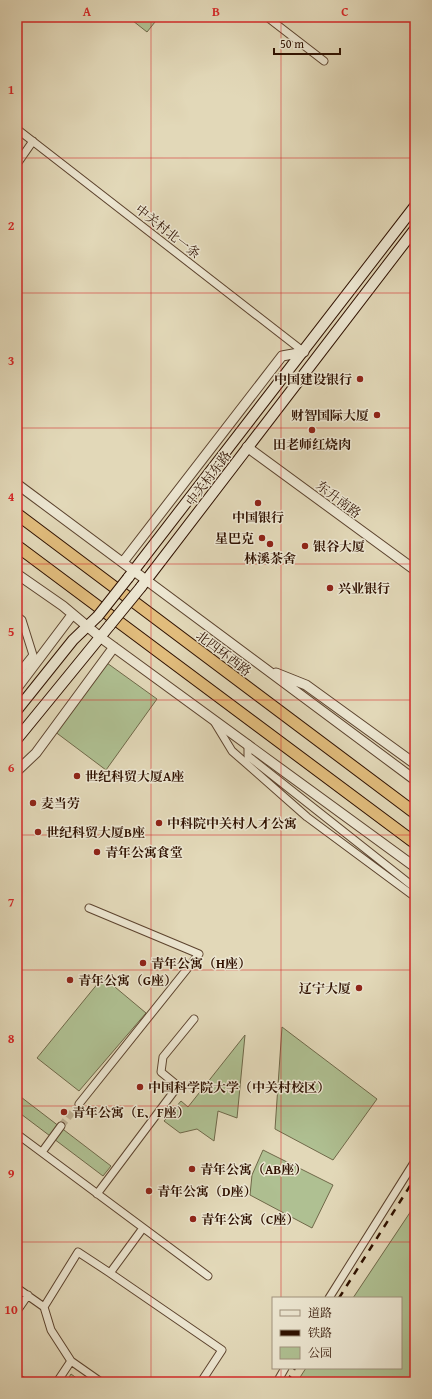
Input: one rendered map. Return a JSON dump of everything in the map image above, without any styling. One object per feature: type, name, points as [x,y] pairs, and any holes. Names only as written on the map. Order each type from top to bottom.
[{"type":"highway","name":"北四环西路","points":[[17,514],[415,813]]},
{"type":"highway","points":[[17,546],[136,637],[415,843]]},
{"type":"main road","name":"中关村东路","points":[[17,710],[73,640],[98,616],[304,352],[415,206]]},
{"type":"main road","name":"中关村东路","points":[[17,739],[144,584],[247,447],[415,229]]},
{"type":"street","points":[[267,17],[324,61]]},
{"type":"street","name":"中关村北一条","points":[[17,129],[304,352]]},
{"type":"street","points":[[17,164],[33,142]]},
{"type":"street","name":"中关村东路","points":[[123,562],[282,356],[304,352]]},
{"type":"street","name":"东升南路","points":[[247,447],[415,570]]},
{"type":"street","name":"北四环西路","points":[[17,484],[123,562],[131,574],[144,584],[262,667],[415,780]]},
{"type":"street","points":[[17,574],[100,637],[415,867]]},
{"type":"street","points":[[17,688],[72,615]]},
{"type":"street","points":[[17,616],[22,620],[33,655],[17,675]]},
{"type":"street","points":[[17,771],[36,752],[114,647]]},
{"type":"street","points":[[262,667],[306,685],[415,764]]},
{"type":"street","points":[[213,719],[232,751],[301,812],[415,897]]},
{"type":"street","points":[[248,744],[248,756],[415,888]]},
{"type":"street","points":[[79,1104],[199,954],[88,908]]},
{"type":"street","points":[[97,1194],[178,1086],[161,1072],[161,1064],[163,1057],[194,1019]]},
{"type":"street","points":[[42,1152],[61,1126]]},
{"type":"street","points":[[17,1134],[208,1276]]},
{"type":"street","points":[[330,1297],[415,1161]]},
{"type":"street","points":[[110,1274],[143,1228]]},
{"type":"street","points":[[44,1307],[78,1252],[222,1350],[201,1382]]},
{"type":"street","points":[[17,1288],[44,1307],[51,1330],[70,1361],[102,1382]]},
{"type":"street","points":[[17,1311],[28,1295]]},
{"type":"street","points":[[57,1382],[70,1361]]},
{"type":"street","points":[[277,1382],[285,1369]]},
{"type":"street","points":[[17,1378],[24,1382]]},
{"type":"green space","points":[[128,17],[159,17],[147,32]]},
{"type":"green space","points":[[107,663],[157,699],[106,770],[54,731]]},
{"type":"green space","points":[[103,977],[146,1013],[79,1091],[37,1058]]},
{"type":"green space","points":[[282,1027],[377,1099],[333,1160],[275,1129]]},
{"type":"green space","points":[[245,1035],[237,1118],[218,1111],[214,1141],[197,1129],[180,1133],[164,1121],[181,1101],[188,1107]]},
{"type":"green space","points":[[17,1094],[111,1166],[103,1176],[17,1111]]},
{"type":"green space","points":[[263,1150],[333,1185],[312,1228],[250,1195],[252,1175]]},
{"type":"green space","points":[[415,1205],[415,1382],[297,1382],[305,1369],[402,1369],[402,1297],[354,1297]]},
{"type":"green space","points":[[71,1374],[82,1382],[66,1382]]},
{"type":"tunnel","points":[[61,1126],[79,1104]]},
{"type":"railway","points":[[340,1297],[415,1178]]},
{"type":"railway","points":[[287,1382],[294,1369]]},
{"type":"place","name":"中国建设银行","points":[[360,379]]},
{"type":"place","name":"财智国际大厦","points":[[377,415]]},
{"type":"place","name":"田老师红烧肉","points":[[312,430]]},
{"type":"place","name":"中国银行","points":[[258,503]]},
{"type":"place","name":"星巴克","points":[[262,538]]},
{"type":"place","name":"林溪茶舍","points":[[270,544]]},
{"type":"place","name":"银谷大厦","points":[[305,546]]},
{"type":"place","name":"兴业银行","points":[[330,588]]},
{"type":"place","name":"世纪科贸大厦A座","points":[[77,776]]},
{"type":"place","name":"麦当劳","points":[[33,803]]},
{"type":"place","name":"中科院中关村人才公寓","points":[[159,823]]},
{"type":"place","name":"世纪科贸大厦B座","points":[[38,832]]},
{"type":"place","name":"青年公寓食堂","points":[[97,852]]},
{"type":"place","name":"青年公寓（H座）","points":[[143,963]]},
{"type":"place","name":"青年公寓（G座）","points":[[70,980]]},
{"type":"place","name":"辽宁大厦","points":[[359,988]]},
{"type":"place","name":"中国科学院大学（中关村校区）","points":[[140,1087]]},
{"type":"place","name":"青年公寓（E、F座）","points":[[64,1112]]},
{"type":"place","name":"青年公寓（AB座）","points":[[192,1169]]},
{"type":"place","name":"青年公寓（D座）","points":[[149,1191]]},
{"type":"place","name":"青年公寓（C座）","points":[[193,1219]]}]
